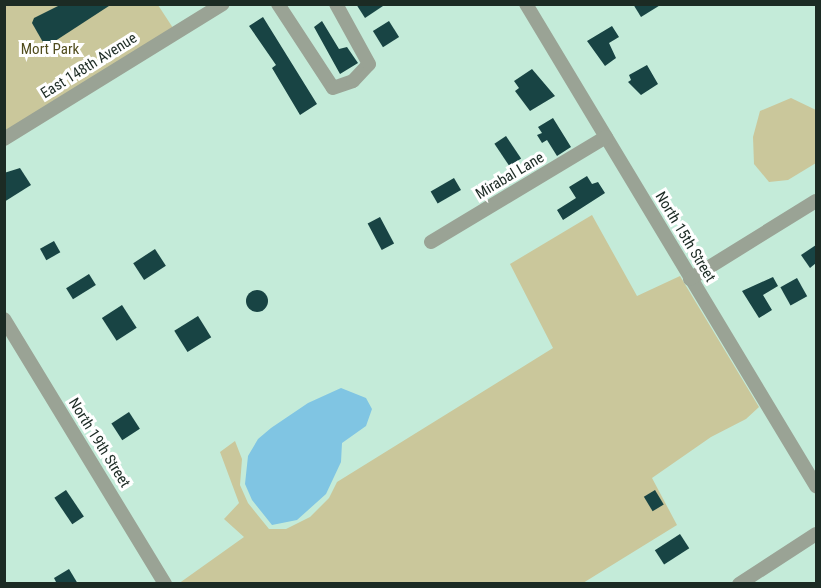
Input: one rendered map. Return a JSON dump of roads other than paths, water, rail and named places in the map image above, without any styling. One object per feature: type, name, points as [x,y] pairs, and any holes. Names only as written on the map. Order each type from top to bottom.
[{"type":"street","name":"East 148th Avenue","points":[[4,139],[223,4]]},
{"type":"street","points":[[278,4],[333,88],[353,81],[369,64],[336,4]]},
{"type":"street","name":"North 15th Street","points":[[526,4],[816,486]]},
{"type":"street","name":"Mirabal Lane","points":[[431,243],[606,137]]},
{"type":"street","points":[[690,279],[816,201]]},
{"type":"street","name":"North 19th Street","points":[[4,319],[161,582]]},
{"type":"street","points":[[739,584],[816,534]]},
{"type":"water","points":[[341,388],[366,398],[372,409],[366,426],[342,443],[341,462],[326,494],[297,520],[272,525],[252,500],[245,484],[248,456],[258,439],[271,428],[308,403]]},
{"type":"park label","name":"Mort Park","points":[[50,50]]}]
